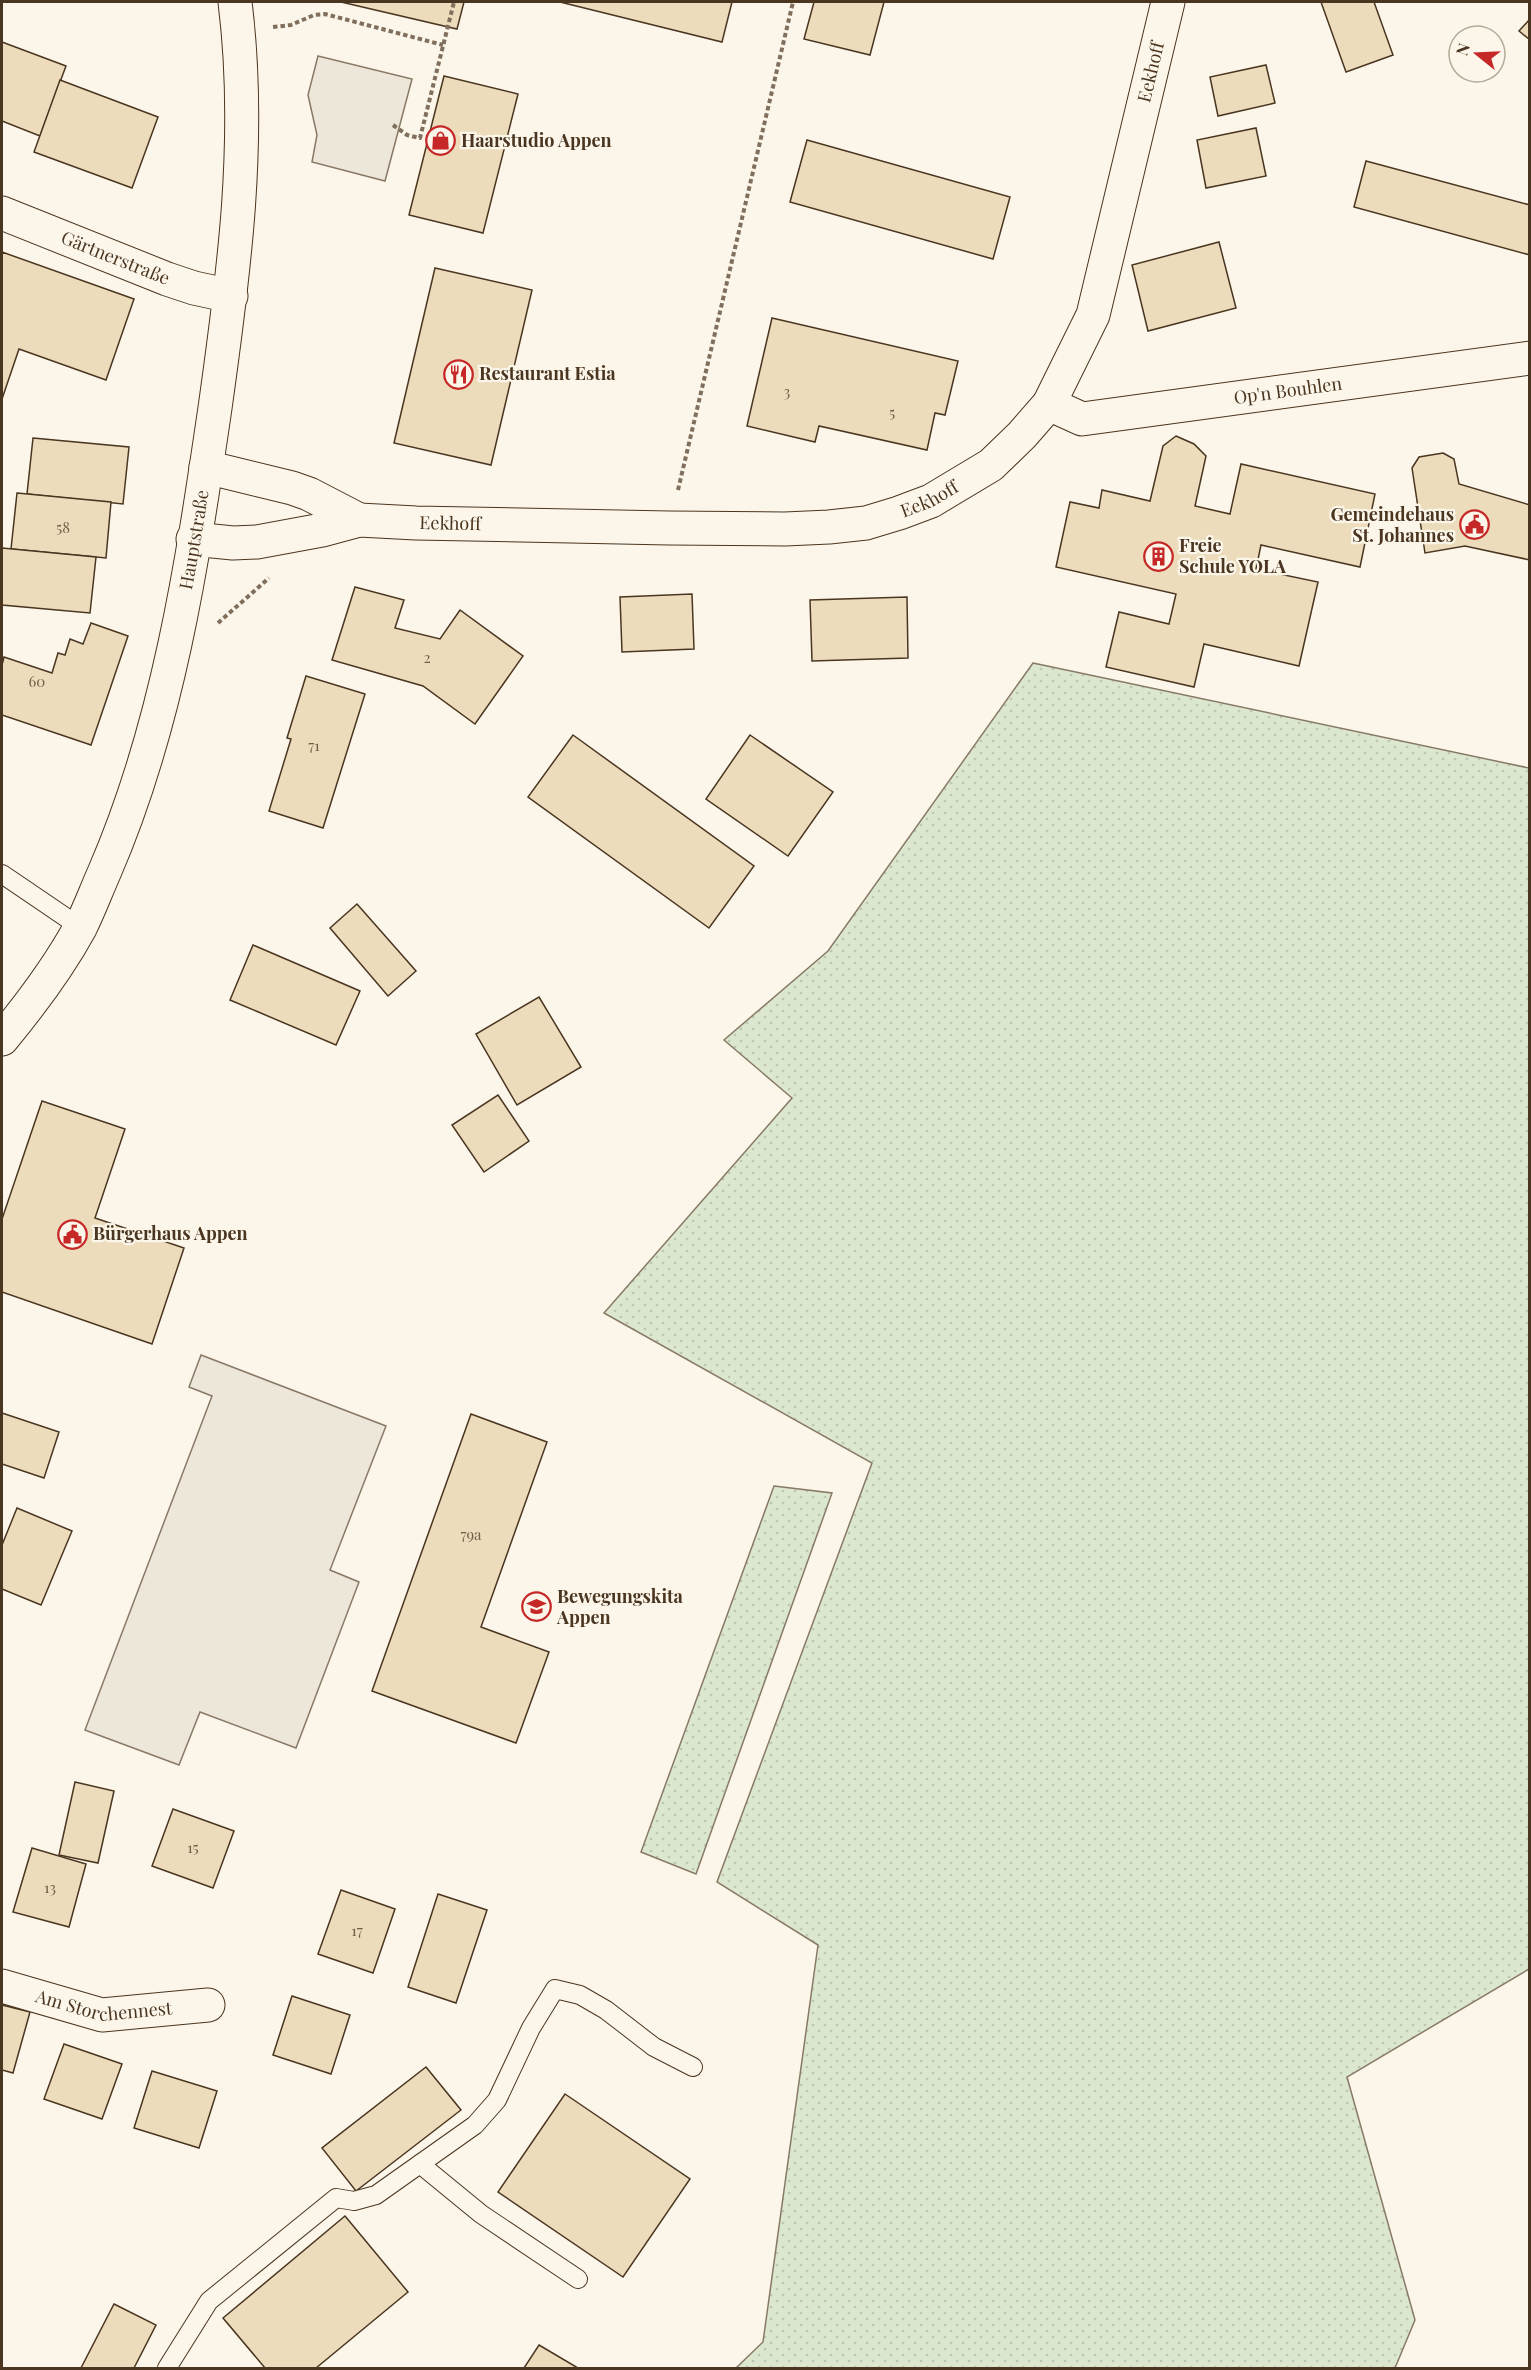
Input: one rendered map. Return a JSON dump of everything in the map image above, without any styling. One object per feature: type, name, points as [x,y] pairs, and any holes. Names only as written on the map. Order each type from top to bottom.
[{"type":"street","name":"Hauptstraße","points":[[2,1039],[34,1000],[80,927],[117,843],[146,761],[169,673],[206,467],[231,296],[242,168],[242,108],[235,2]]},
{"type":"street","name":"Eekhoff","points":[[194,539],[232,543],[257,542],[322,530],[359,520],[785,530],[866,523],[931,501],[991,465],[1049,404],[1093,315],[1168,2]]},
{"type":"street","name":"Gärtnerstraße","points":[[2,213],[167,279],[231,296]]},
{"type":"street","name":"Op'n Bouhlen","points":[[1049,404],[1082,419],[1530,358]]},
{"type":"street","name":"Eekhoff","points":[[206,467],[301,491],[359,520]]},
{"type":"street","name":"Am Storchennest","points":[[2,1986],[102,2015],[208,2005]]},
{"type":"lane","points":[[2,874],[80,927]]},
{"type":"lane","points":[[167,2368],[209,2301],[336,2198],[354,2201],[376,2194],[475,2126],[497,2100],[531,2028],[555,1989],[580,1995],[606,2010],[654,2047],[693,2067]]},
{"type":"lane","points":[[420,2164],[481,2214],[578,2279]]},
{"type":"path","points":[[393,125],[407,135],[420,138],[454,2]]},
{"type":"path","points":[[669,528],[793,2]]},
{"type":"path","points":[[269,28],[291,26],[314,15],[325,14],[443,45]]},
{"type":"path","points":[[212,628],[258,590],[273,573]]},
{"type":"green space","points":[[1033,663],[1529,768],[1529,1969],[1347,2077],[1415,2320],[1395,2368],[736,2368],[763,2342],[818,1945],[717,1882],[872,1463],[604,1313],[792,1098],[724,1040],[828,951]]},
{"type":"green space","points":[[774,1486],[832,1493],[696,1874],[641,1852]]},
{"type":"shaded area","points":[[318,56],[412,79],[385,181],[312,162],[317,135],[308,95]]},
{"type":"shaded area","points":[[201,1355],[386,1426],[330,1570],[359,1582],[296,1748],[200,1712],[179,1765],[85,1730],[212,1396],[189,1387]]},
{"type":"building","points":[[341,2],[464,2],[457,29]]},
{"type":"building","points":[[560,2],[732,2],[722,42]]},
{"type":"building","points":[[814,2],[884,2],[870,55],[804,39]]},
{"type":"building","points":[[1321,2],[1374,2],[1393,55],[1346,72]]},
{"type":"building","points":[[1530,19],[1530,40],[1519,31]]},
{"type":"building","points":[[2,42],[66,66],[40,136],[2,121]]},
{"type":"building","points":[[1266,65],[1275,103],[1218,116],[1210,77]]},
{"type":"building","points":[[444,76],[518,94],[483,233],[409,215]]},
{"type":"building","points":[[60,80],[158,117],[132,188],[34,152]]},
{"type":"building","points":[[1256,128],[1266,176],[1206,188],[1197,140]]},
{"type":"building","points":[[807,140],[1010,197],[993,259],[790,202]]},
{"type":"building","points":[[1366,161],[1530,205],[1530,255],[1354,207]]},
{"type":"building","points":[[1219,242],[1236,308],[1148,331],[1132,265]]},
{"type":"building","points":[[2,252],[134,299],[106,380],[19,349],[2,399]]},
{"type":"building","points":[[435,268],[532,290],[491,465],[394,443]]},
{"type":"building","points":[[772,318],[958,361],[945,415],[935,413],[927,450],[819,426],[815,442],[747,426]]},
{"type":"building","name":"Freie Schule YOLA","points":[[1176,436],[1194,444],[1206,456],[1195,506],[1230,514],[1241,464],[1375,494],[1360,567],[1261,545],[1256,569],[1318,582],[1299,666],[1204,644],[1194,687],[1106,667],[1119,612],[1169,624],[1176,594],[1056,567],[1070,502],[1099,508],[1102,490],[1150,501],[1163,446]]},
{"type":"building","points":[[33,438],[129,447],[123,504],[27,494]]},
{"type":"building","name":"Gemeindehaus St. Johannes","points":[[1443,453],[1454,459],[1459,484],[1530,505],[1530,560],[1465,546],[1425,553],[1412,468],[1419,457]]},
{"type":"building","points":[[17,493],[111,502],[106,558],[11,549]]},
{"type":"building","points":[[2,548],[96,557],[90,613],[2,605]]},
{"type":"building","points":[[355,587],[404,600],[395,628],[440,639],[460,610],[523,656],[475,724],[423,686],[332,660]]},
{"type":"building","points":[[692,594],[694,649],[622,652],[620,597]]},
{"type":"building","points":[[907,597],[908,658],[812,661],[810,600]]},
{"type":"building","points":[[91,623],[128,636],[91,745],[2,715],[4,657],[52,673],[58,653],[65,655],[70,639],[83,644]]},
{"type":"building","points":[[306,676],[365,694],[323,828],[269,811],[291,739],[287,738]]},
{"type":"building","points":[[573,735],[754,866],[709,928],[528,797]]},
{"type":"building","points":[[750,735],[833,792],[788,856],[706,799]]},
{"type":"building","points":[[357,904],[416,971],[388,996],[330,928]]},
{"type":"building","points":[[253,945],[360,991],[336,1045],[230,1000]]},
{"type":"building","points":[[539,997],[581,1067],[517,1105],[476,1034]]},
{"type":"building","points":[[498,1095],[529,1141],[484,1172],[452,1125]]},
{"type":"building","name":"Bürgerhaus Appen","points":[[42,1101],[125,1129],[95,1218],[184,1248],[152,1344],[2,1292],[2,1219]]},
{"type":"building","points":[[2,1413],[59,1432],[44,1478],[2,1464]]},
{"type":"building","points":[[471,1414],[547,1442],[481,1627],[549,1652],[516,1743],[372,1691]]},
{"type":"building","points":[[17,1508],[72,1531],[41,1605],[2,1589],[2,1545]]},
{"type":"building","points":[[75,1782],[114,1791],[98,1863],[59,1855]]},
{"type":"building","points":[[173,1809],[234,1831],[213,1888],[152,1866]]},
{"type":"building","points":[[32,1848],[86,1864],[69,1927],[13,1912]]},
{"type":"building","points":[[341,1890],[395,1909],[373,1973],[318,1954]]},
{"type":"building","points":[[438,1894],[487,1910],[456,2003],[408,1987]]},
{"type":"building","points":[[292,1996],[350,2015],[331,2074],[273,2055]]},
{"type":"building","points":[[2,2005],[30,2012],[13,2073],[2,2070]]},
{"type":"building","points":[[64,2044],[122,2064],[102,2119],[44,2099]]},
{"type":"building","points":[[426,2067],[461,2110],[356,2191],[322,2148]]},
{"type":"building","points":[[152,2071],[217,2091],[199,2148],[134,2128]]},
{"type":"building","points":[[565,2094],[690,2179],[623,2277],[498,2192]]},
{"type":"building","points":[[345,2216],[408,2292],[316,2368],[265,2368],[223,2318]]},
{"type":"building","points":[[114,2304],[156,2325],[134,2368],[81,2368]]},
{"type":"building","points":[[539,2345],[578,2368],[524,2368]]},
{"type":"place","name":"Haarstudio Appen","points":[[440,141]]},
{"type":"place","name":"Restaurant Estia","points":[[458,374]]},
{"type":"place","name":"Gemeindehaus St. Johannes","points":[[1475,525]]},
{"type":"place","name":"Freie Schule YOLA","points":[[1158,556]]},
{"type":"place","name":"Bürgerhaus Appen","points":[[72,1234]]},
{"type":"place","name":"Bewegungskita Appen","points":[[536,1607]]}]
